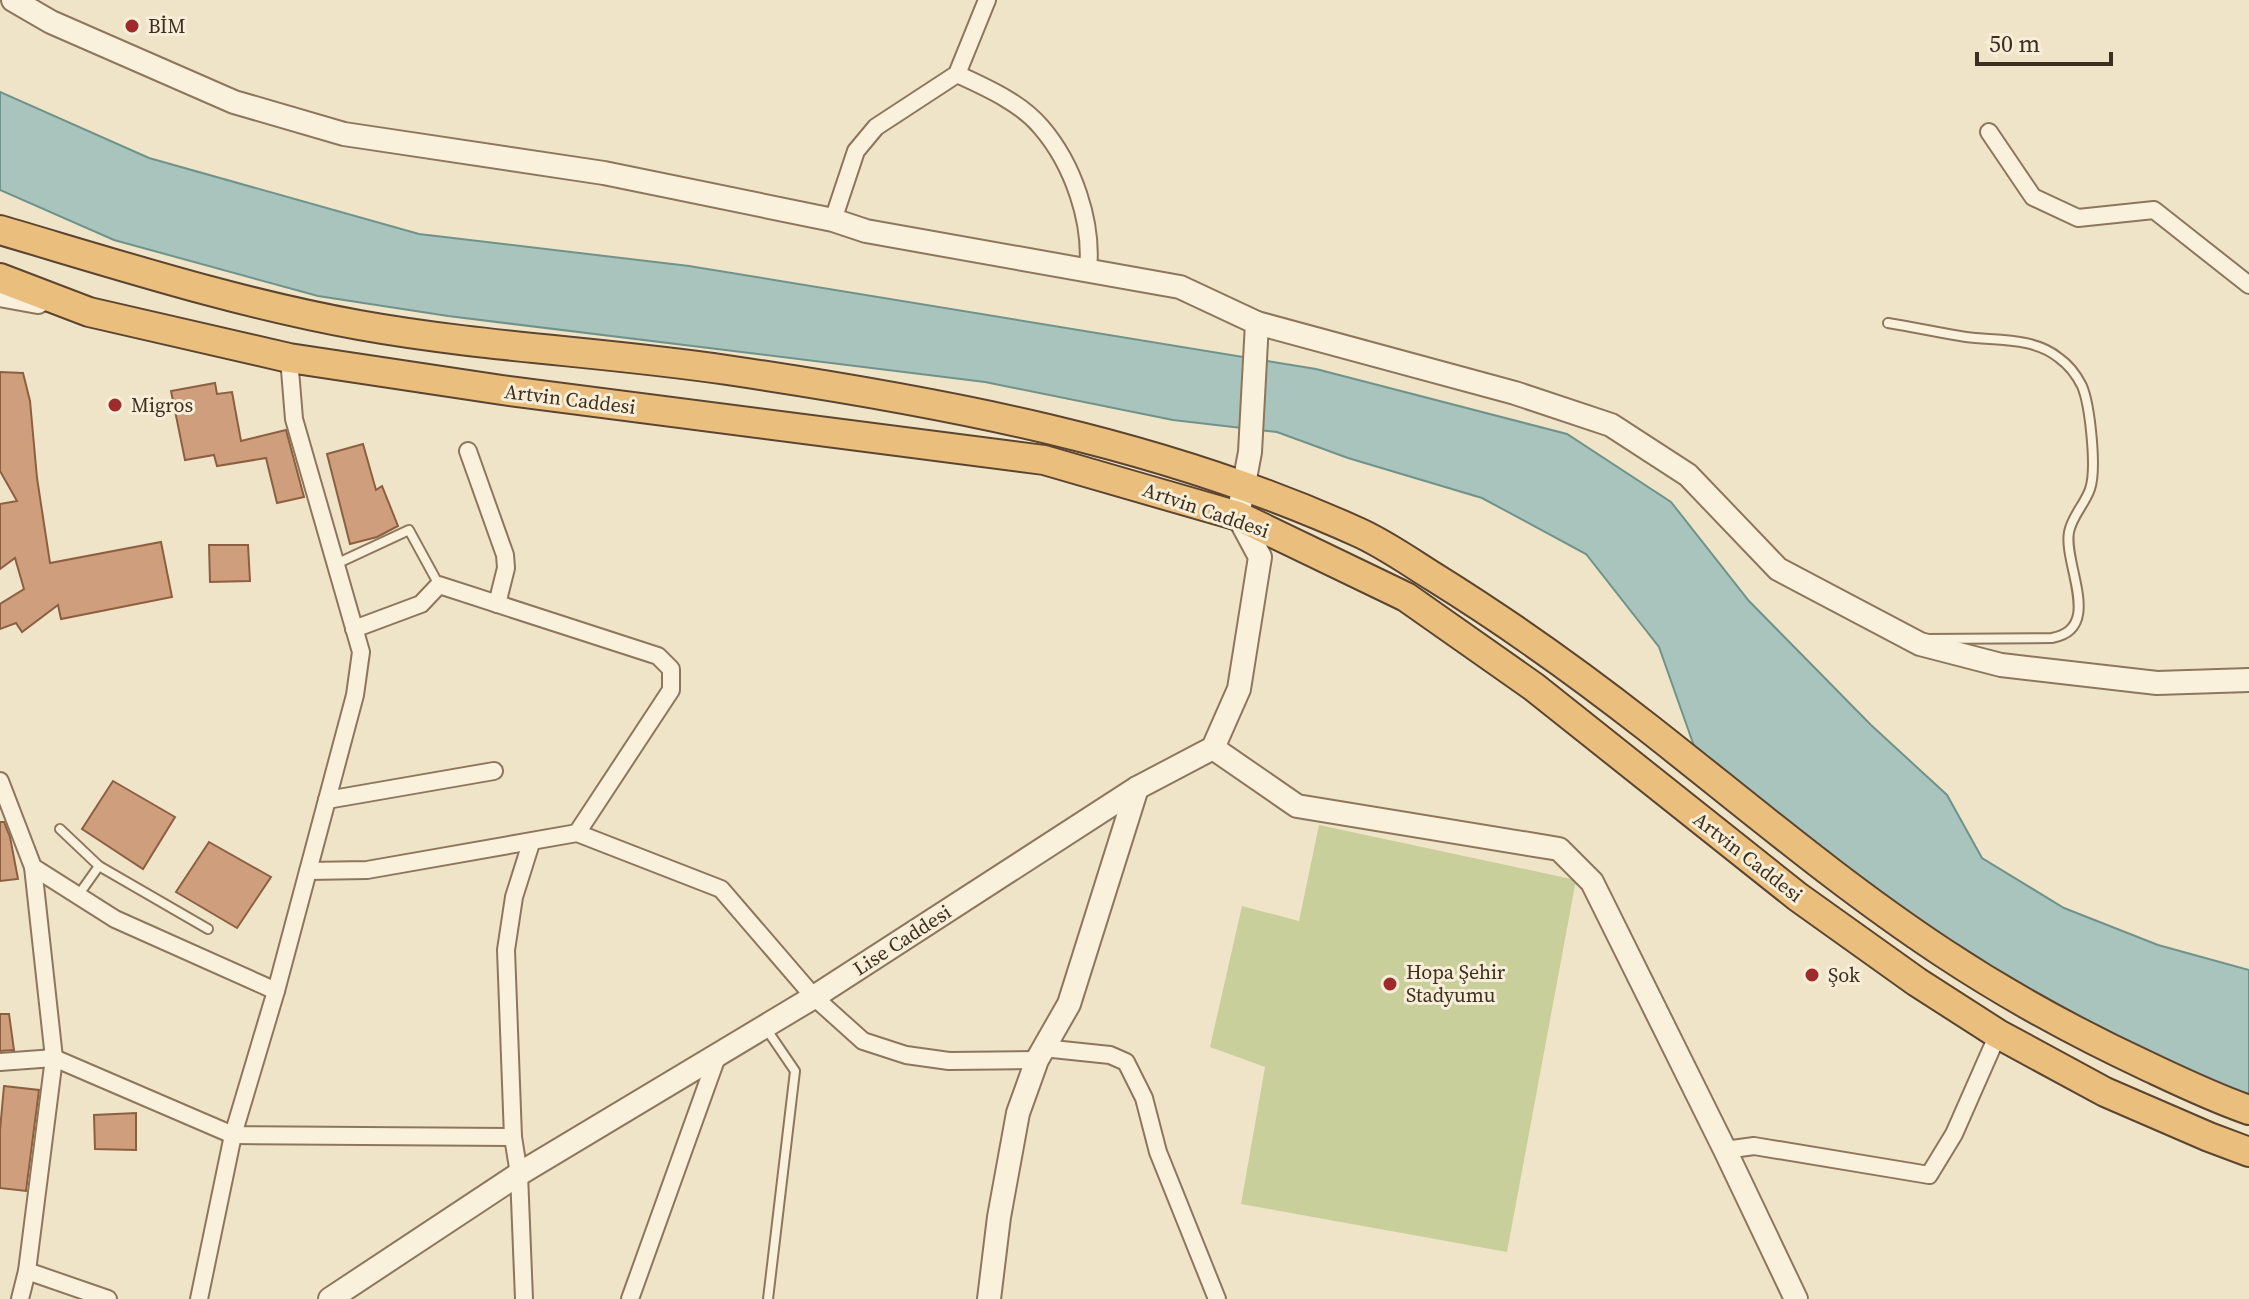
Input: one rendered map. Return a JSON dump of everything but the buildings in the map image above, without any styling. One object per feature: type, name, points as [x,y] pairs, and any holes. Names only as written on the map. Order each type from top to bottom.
[{"type":"highway","name":"Artvin Caddesi","points":[[0,230],[204,291],[359,325],[553,351],[724,369],[1005,417],[1088,438],[1245,487],[1367,536],[1492,613],[1585,679],[1816,861],[1938,949],[2028,1006],[2221,1101],[2249,1110]]},
{"type":"highway","name":"Artvin Caddesi","points":[[0,278],[89,312],[289,358],[502,390],[1044,460],[1238,516],[1406,597],[1534,687],[1798,897],[1917,982],[1998,1034],[2105,1092],[2249,1152]]},
{"type":"street","points":[[13,0],[51,22],[234,102],[344,134],[604,173],[833,220],[866,231],[1180,287],[1257,323],[1515,393],[1611,425],[1688,475],[1778,569],[1920,644],[2001,665],[2157,683],[2249,680]]},
{"type":"street","points":[[833,220],[856,151],[876,127],[957,74],[987,0]]},
{"type":"street","points":[[957,74],[1006,100],[1041,126],[1071,175],[1089,238],[1088,270]]},
{"type":"street","points":[[1989,132],[2033,197],[2078,218],[2154,210],[2249,285]]},
{"type":"street","points":[[0,295],[89,312]]},
{"type":"street","points":[[1257,323],[1250,452],[1238,516],[1260,557],[1239,689],[1213,748],[1297,806],[1559,849],[1592,882],[1796,1299]]},
{"type":"street","points":[[199,1299],[233,1135],[276,991],[355,695],[361,652],[294,419],[289,358]]},
{"type":"street","points":[[468,451],[505,555],[506,568],[497,604]]},
{"type":"street","points":[[354,629],[421,604],[439,585],[658,656],[671,669],[671,690],[577,833]]},
{"type":"street","name":"Lise Caddesi","points":[[330,1299],[519,1174],[814,997],[1137,788],[1213,748]]},
{"type":"street","points":[[327,800],[494,771]]},
{"type":"street","points":[[0,781],[33,867],[54,1058],[27,1271],[20,1299]]},
{"type":"street","points":[[989,1299],[999,1217],[1018,1113],[1040,1054],[1069,1004],[1137,788]]},
{"type":"street","points":[[308,871],[367,870],[577,833],[721,889],[814,997],[863,1041],[906,1055],[949,1061],[1040,1054],[1110,1055],[1126,1062],[1144,1098],[1158,1152],[1217,1299]]},
{"type":"street","points":[[524,1299],[519,1174],[513,1137],[506,950],[514,897],[531,843]]},
{"type":"street","points":[[33,867],[115,919],[276,991]]},
{"type":"street","points":[[1725,1150],[1754,1146],[1929,1175],[1954,1134],[1998,1034]]},
{"type":"street","points":[[630,1299],[718,1054]]},
{"type":"street","points":[[0,1062],[54,1058],[233,1135],[513,1137]]},
{"type":"street","points":[[27,1271],[108,1299]]},
{"type":"lane","points":[[1888,323],[1964,337],[2035,345],[2060,358],[2076,377],[2086,398],[2092,482],[2072,522],[2068,541],[2080,611],[2075,625],[2065,635],[2052,638],[1930,637],[1920,644]]},
{"type":"lane","points":[[336,564],[409,530],[439,585]]},
{"type":"lane","points":[[60,829],[99,866],[208,929]]},
{"type":"lane","points":[[77,897],[99,866]]},
{"type":"lane","points":[[764,1026],[795,1071],[768,1299]]},
{"type":"green space","name":"Hopa Şehir Stadyumu","points":[[1319,825],[1576,880],[1507,1252],[1241,1204],[1265,1067],[1210,1047],[1242,906],[1299,921]]},
{"type":"water","points":[[0,92],[149,158],[419,234],[689,266],[1316,369],[1567,434],[1671,502],[1749,601],[1871,725],[1947,795],[1982,858],[2064,908],[2158,945],[2249,970],[2249,1106],[2034,1007],[1865,885],[1694,746],[1659,647],[1586,554],[1482,498],[1348,458],[1277,432],[1173,420],[985,382],[448,316],[318,296],[114,240],[0,190]]},
{"type":"place","name":"BİM","points":[[132,26]]},
{"type":"place","name":"Migros","points":[[115,405]]},
{"type":"place","name":"Şok","points":[[1812,975]]},
{"type":"place","name":"Hopa Şehir Stadyumu","points":[[1390,984]]}]
